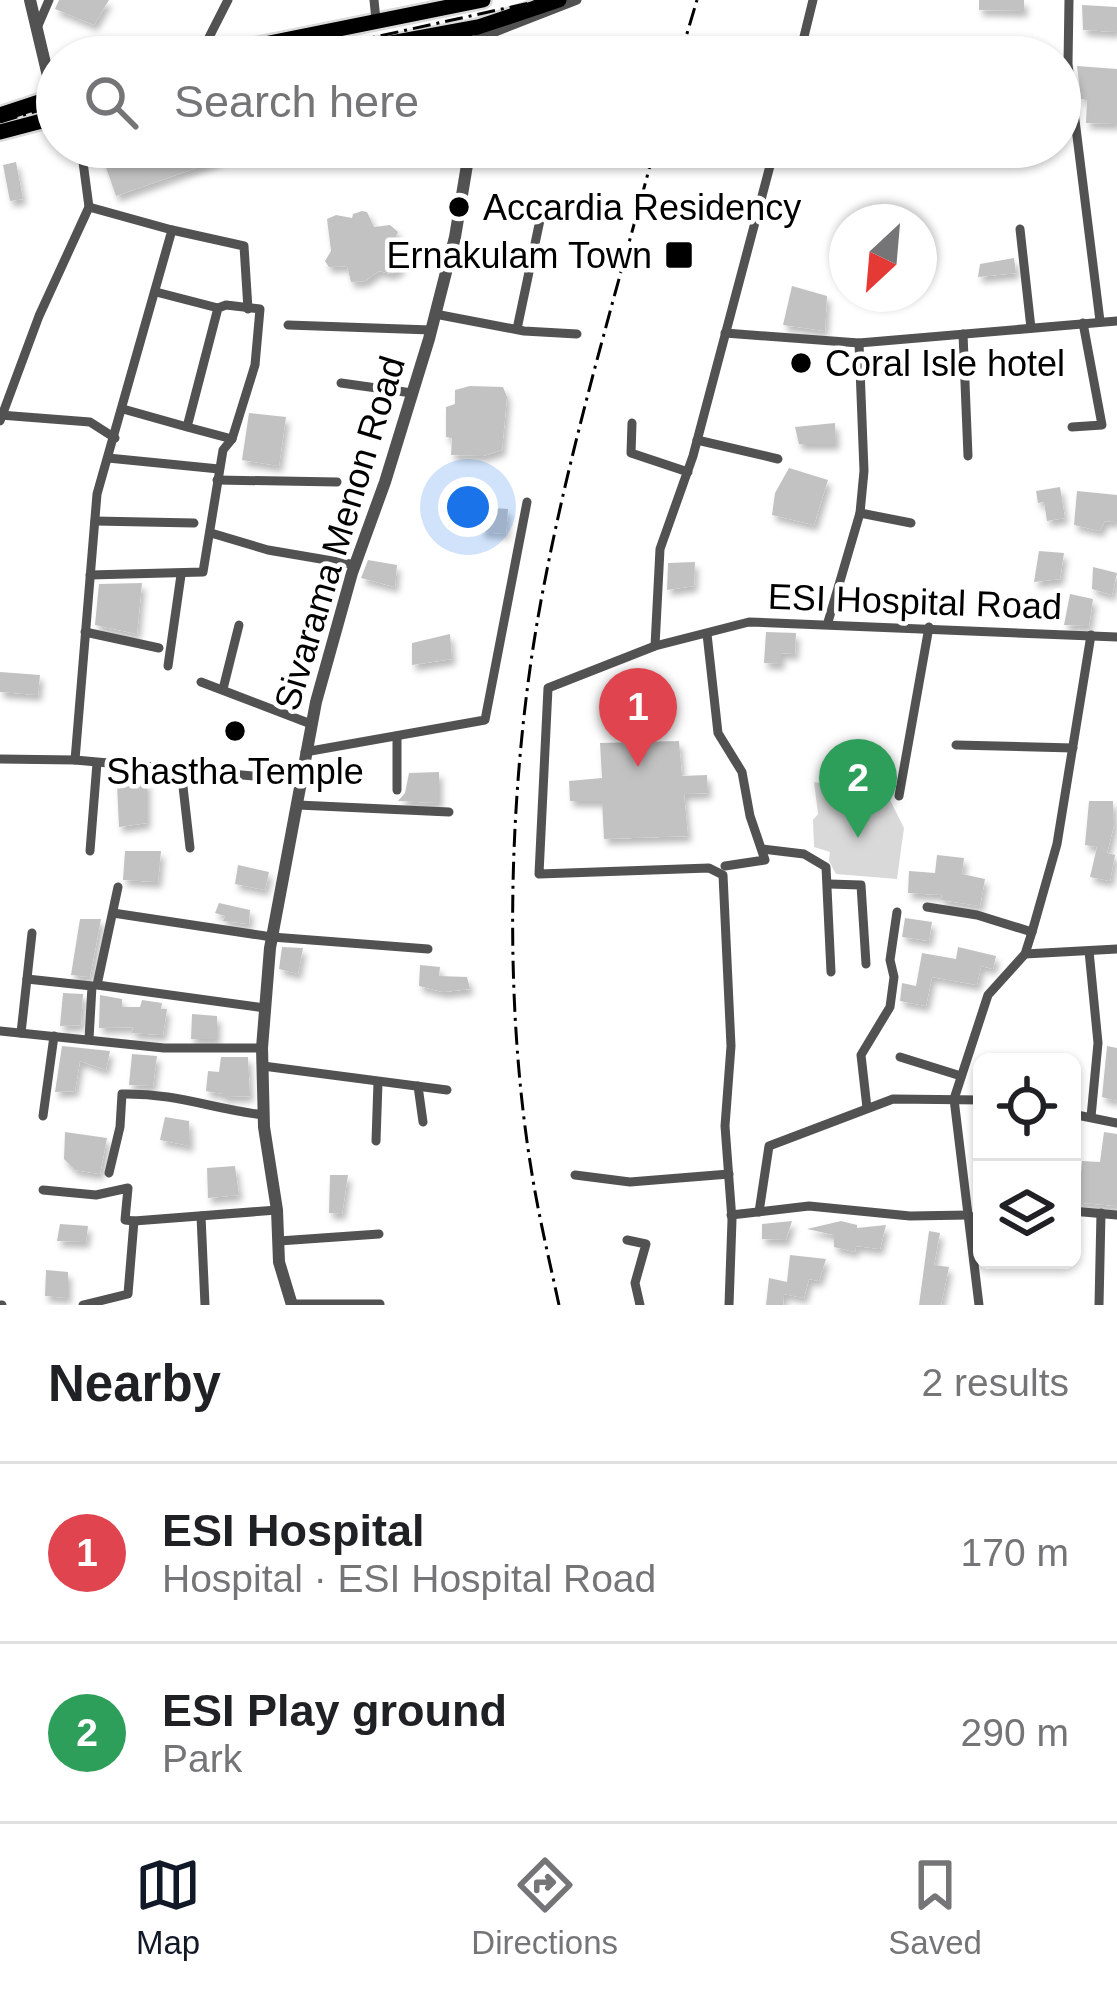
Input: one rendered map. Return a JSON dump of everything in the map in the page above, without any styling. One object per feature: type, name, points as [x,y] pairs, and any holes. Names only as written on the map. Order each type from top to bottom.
[{"type":"main road","points":[[453,36],[479,32],[559,0]]},
{"type":"main road","points":[[300,36],[477,1]]},
{"type":"main road","points":[[0,115],[36,104]]},
{"type":"main road","points":[[0,133],[36,123]]},
{"type":"street","points":[[30,0],[39,36]]},
{"type":"street","points":[[37,28],[49,0]]},
{"type":"street","points":[[210,36],[228,0]]},
{"type":"street","points":[[374,0],[376,20]]},
{"type":"street","points":[[479,36],[479,32],[577,0]]},
{"type":"street","points":[[805,36],[814,0]]},
{"type":"street","points":[[1066,36],[1069,0]]},
{"type":"street","points":[[83,168],[88,207],[1,417],[70,418],[90,422],[115,437]]},
{"type":"street","name":"Sivarama Menon Road","points":[[292,1305],[279,1262],[264,1114],[262,1048],[272,937],[311,724],[431,330],[467,168]]},
{"type":"street","points":[[655,646],[660,549],[698,440],[769,168]]},
{"type":"street","points":[[1079,168],[1100,321]]},
{"type":"street","points":[[88,207],[244,245],[248,309]]},
{"type":"street","points":[[517,329],[540,220]]},
{"type":"street","points":[[1020,229],[1030,328]]},
{"type":"street","points":[[75,760],[97,494],[172,230]]},
{"type":"street","points":[[90,575],[203,572],[223,450],[232,440],[260,341],[260,309],[218,308],[156,292]]},
{"type":"street","points":[[187,427],[218,308]]},
{"type":"street","points":[[435,314],[577,334]]},
{"type":"street","points":[[725,333],[859,343],[1117,321]]},
{"type":"street","points":[[1072,427],[1102,425],[1083,323]]},
{"type":"street","points":[[288,326],[431,330]]},
{"type":"street","points":[[962,334],[968,456]]},
{"type":"street","points":[[829,622],[860,513],[864,471],[859,343]]},
{"type":"street","points":[[341,383],[412,393]]},
{"type":"street","points":[[123,409],[232,440]]},
{"type":"street","points":[[632,423],[632,453],[688,472]]},
{"type":"street","points":[[698,440],[778,459]]},
{"type":"street","points":[[108,458],[218,475],[337,482]]},
{"type":"street","points":[[305,752],[485,720],[527,502]]},
{"type":"street","points":[[860,513],[911,524]]},
{"type":"street","points":[[95,520],[194,524]]},
{"type":"street","points":[[211,533],[268,550],[356,565]]},
{"type":"street","points":[[168,666],[181,574]]},
{"type":"street","name":"ESI Hospital Road","points":[[729,1174],[723,875],[709,868],[538,874],[548,688],[655,646],[749,622],[1117,637]]},
{"type":"street","points":[[223,689],[239,625]]},
{"type":"street","points":[[899,796],[929,627]]},
{"type":"street","points":[[85,632],[159,648]]},
{"type":"street","points":[[707,634],[718,733],[742,772],[765,860],[724,866]]},
{"type":"street","points":[[979,1305],[954,1099],[988,995],[1025,954],[1032,932],[1057,844],[1091,635]]},
{"type":"street","points":[[202,682],[311,724]]},
{"type":"street","points":[[397,736],[397,790]]},
{"type":"street","points":[[956,745],[1073,748]]},
{"type":"street","points":[[0,759],[75,760],[299,780]]},
{"type":"street","points":[[90,851],[97,763]]},
{"type":"street","points":[[181,769],[190,848]]},
{"type":"street","points":[[298,805],[449,812]]},
{"type":"street","points":[[762,849],[792,851],[826,867],[831,972]]},
{"type":"street","points":[[829,884],[861,885],[866,964]]},
{"type":"street","points":[[118,886],[98,986],[265,1008]]},
{"type":"street","points":[[927,907],[977,915],[1032,932]]},
{"type":"street","points":[[867,1108],[861,1055],[890,1007],[897,912]]},
{"type":"street","points":[[112,913],[272,937],[428,949]]},
{"type":"street","points":[[21,1034],[32,932]]},
{"type":"street","points":[[1025,954],[1117,949]]},
{"type":"street","points":[[1089,951],[1098,1043],[1090,1117]]},
{"type":"street","points":[[27,979],[92,986],[89,1039]]},
{"type":"street","points":[[0,1031],[164,1048],[262,1048]]},
{"type":"street","points":[[43,1116],[54,1036]]},
{"type":"street","points":[[900,1057],[962,1076]]},
{"type":"street","points":[[262,1066],[447,1090]]},
{"type":"street","points":[[376,1141],[378,1082]]},
{"type":"street","points":[[418,1086],[423,1122]]},
{"type":"street","points":[[109,1173],[122,1094],[175,1096],[206,1101],[228,1111],[264,1114]]},
{"type":"street","points":[[759,1212],[770,1146],[893,1099],[973,1100]]},
{"type":"street","points":[[1081,1116],[1117,1123]]},
{"type":"street","points":[[575,1175],[630,1183],[729,1174],[729,1305]]},
{"type":"street","points":[[43,1190],[96,1195],[128,1188],[125,1220],[134,1221],[277,1210]]},
{"type":"street","points":[[731,1215],[809,1207],[910,1216],[969,1215]]},
{"type":"street","points":[[1081,1212],[1117,1216]]},
{"type":"street","points":[[1099,1305],[1101,1213]]},
{"type":"street","points":[[200,1216],[206,1305]]},
{"type":"street","points":[[83,1305],[128,1294],[134,1221]]},
{"type":"street","points":[[280,1240],[379,1234]]},
{"type":"street","points":[[627,1240],[646,1244],[635,1282],[640,1305]]},
{"type":"street","points":[[292,1305],[380,1304]]},
{"type":"shaded area","points":[[814,782],[888,796],[904,828],[897,879],[836,874],[830,852],[814,847],[813,820],[818,814]]},
{"type":"building","points":[[59,0],[109,0],[94,25],[55,9]]},
{"type":"building","points":[[979,0],[1024,0],[1024,11],[979,10]]},
{"type":"building","points":[[1082,5],[1117,7],[1117,32],[1083,30]]},
{"type":"building","points":[[1081,66],[1117,69],[1117,124],[1086,123],[1087,100],[1081,99]]},
{"type":"building","points":[[16,162],[23,199],[10,201],[3,165]]},
{"type":"building","points":[[106,168],[196,168],[116,196]]},
{"type":"building","points":[[362,211],[374,227],[390,225],[398,232],[389,251],[401,256],[401,269],[391,274],[379,271],[365,281],[351,282],[347,266],[329,267],[325,261],[331,251],[327,219],[336,215],[352,218]]},
{"type":"building","points":[[1014,258],[1016,273],[978,277],[980,264]]},
{"type":"building","points":[[792,286],[827,296],[825,331],[783,325]]},
{"type":"building","points":[[503,387],[507,397],[502,450],[483,456],[451,455],[446,407],[455,404],[455,390]]},
{"type":"building","points":[[249,413],[286,417],[279,466],[242,460]]},
{"type":"building","points":[[835,423],[836,444],[799,444],[795,427]]},
{"type":"building","points":[[789,468],[828,480],[814,525],[772,515],[775,493]]},
{"type":"building","points":[[1060,487],[1065,518],[1047,521],[1044,502],[1038,503],[1036,491]]},
{"type":"building","points":[[1077,491],[1117,495],[1117,522],[1105,521],[1100,531],[1074,525]]},
{"type":"building","points":[[480,507],[508,509],[506,534],[481,532]]},
{"type":"building","points":[[1039,551],[1064,553],[1060,579],[1034,582]]},
{"type":"building","points":[[368,560],[397,565],[395,587],[361,578]]},
{"type":"building","points":[[695,562],[694,586],[667,590],[668,563]]},
{"type":"building","points":[[1093,567],[1117,573],[1112,595],[1092,589]]},
{"type":"building","points":[[142,583],[137,634],[95,625],[99,584]]},
{"type":"building","points":[[1070,594],[1093,599],[1089,626],[1064,625]]},
{"type":"building","points":[[766,632],[796,633],[795,654],[781,653],[781,664],[764,663]]},
{"type":"building","points":[[450,634],[452,659],[412,665],[412,643]]},
{"type":"building","points":[[0,672],[40,675],[38,695],[0,692]]},
{"type":"building","points":[[679,741],[682,776],[707,775],[708,793],[684,794],[688,836],[604,839],[602,801],[570,801],[569,781],[602,778],[600,743]]},
{"type":"building","points":[[439,772],[439,803],[398,801],[409,773]]},
{"type":"building","points":[[147,781],[147,823],[119,827],[117,784]]},
{"type":"building","points":[[1089,801],[1113,801],[1114,825],[1107,853],[1115,855],[1110,881],[1090,877],[1097,847],[1085,845]]},
{"type":"building","points":[[125,851],[161,851],[158,882],[123,880]]},
{"type":"building","points":[[937,855],[964,858],[962,874],[985,879],[980,906],[941,900],[942,895],[908,893],[909,871],[935,873]]},
{"type":"building","points":[[238,865],[269,872],[265,890],[235,884]]},
{"type":"building","points":[[219,903],[250,910],[249,924],[223,921],[225,916],[215,913]]},
{"type":"building","points":[[905,918],[932,922],[929,941],[902,937]]},
{"type":"building","points":[[80,919],[101,919],[90,977],[71,975]]},
{"type":"building","points":[[282,947],[303,948],[298,974],[279,969]]},
{"type":"building","points":[[958,947],[996,956],[993,969],[981,966],[977,985],[932,977],[926,1006],[900,1001],[902,983],[916,986],[922,953],[956,959]]},
{"type":"building","points":[[420,965],[440,967],[439,976],[467,977],[470,989],[443,992],[419,986]]},
{"type":"building","points":[[63,993],[83,994],[81,1025],[60,1026]]},
{"type":"building","points":[[100,995],[122,999],[122,1007],[140,1007],[142,1000],[162,1003],[161,1009],[167,1009],[163,1035],[132,1033],[133,1027],[99,1028]]},
{"type":"building","points":[[192,1014],[217,1016],[217,1039],[191,1039]]},
{"type":"building","points":[[62,1046],[110,1051],[106,1070],[80,1061],[75,1091],[55,1092]]},
{"type":"building","points":[[1107,1046],[1117,1048],[1117,1101],[1102,1097]]},
{"type":"building","points":[[132,1054],[157,1056],[153,1086],[129,1085]]},
{"type":"building","points":[[221,1057],[248,1057],[250,1096],[223,1097],[206,1091],[208,1071],[219,1072]]},
{"type":"building","points":[[165,1117],[189,1121],[190,1146],[160,1140]]},
{"type":"building","points":[[65,1132],[107,1138],[100,1174],[75,1170],[64,1159]]},
{"type":"building","points":[[1104,1132],[1117,1134],[1117,1206],[1081,1203],[1082,1161],[1100,1162]]},
{"type":"building","points":[[235,1166],[239,1195],[208,1198],[207,1168]]},
{"type":"building","points":[[330,1175],[348,1175],[342,1214],[329,1213]]},
{"type":"building","points":[[792,1221],[786,1240],[762,1239],[762,1224]]},
{"type":"building","points":[[841,1221],[857,1228],[886,1225],[880,1249],[856,1246],[855,1252],[834,1247],[834,1235],[807,1229]]},
{"type":"building","points":[[60,1224],[88,1226],[86,1242],[57,1241]]},
{"type":"building","points":[[929,1231],[940,1233],[934,1265],[949,1267],[941,1305],[919,1305]]},
{"type":"building","points":[[790,1255],[826,1259],[819,1281],[809,1279],[804,1298],[784,1294],[783,1305],[766,1305],[769,1278],[787,1282]]},
{"type":"building","points":[[46,1270],[68,1272],[68,1298],[45,1296]]},
{"type":"railway","points":[[379,36],[543,0]]},
{"type":"railway","points":[[686,36],[697,0]]},
{"type":"railway","points":[[0,122],[36,111]]},
{"type":"railway","points":[[559,1305],[533,1180],[516,1034],[513,880],[523,725],[556,526],[649,168]]},
{"type":"place","name":"Accardia Residency","points":[[459,207]]},
{"type":"place","name":"Ernakulam Town","points":[[679,255]]},
{"type":"place","name":"Coral Isle hotel","points":[[801,363]]},
{"type":"place","name":"Shastha Temple","points":[[235,731]]},
{"type":"place","name":"ESI Hospital","points":[[638,767]]},
{"type":"place","name":"ESI Play ground","points":[[858,838]]}]
